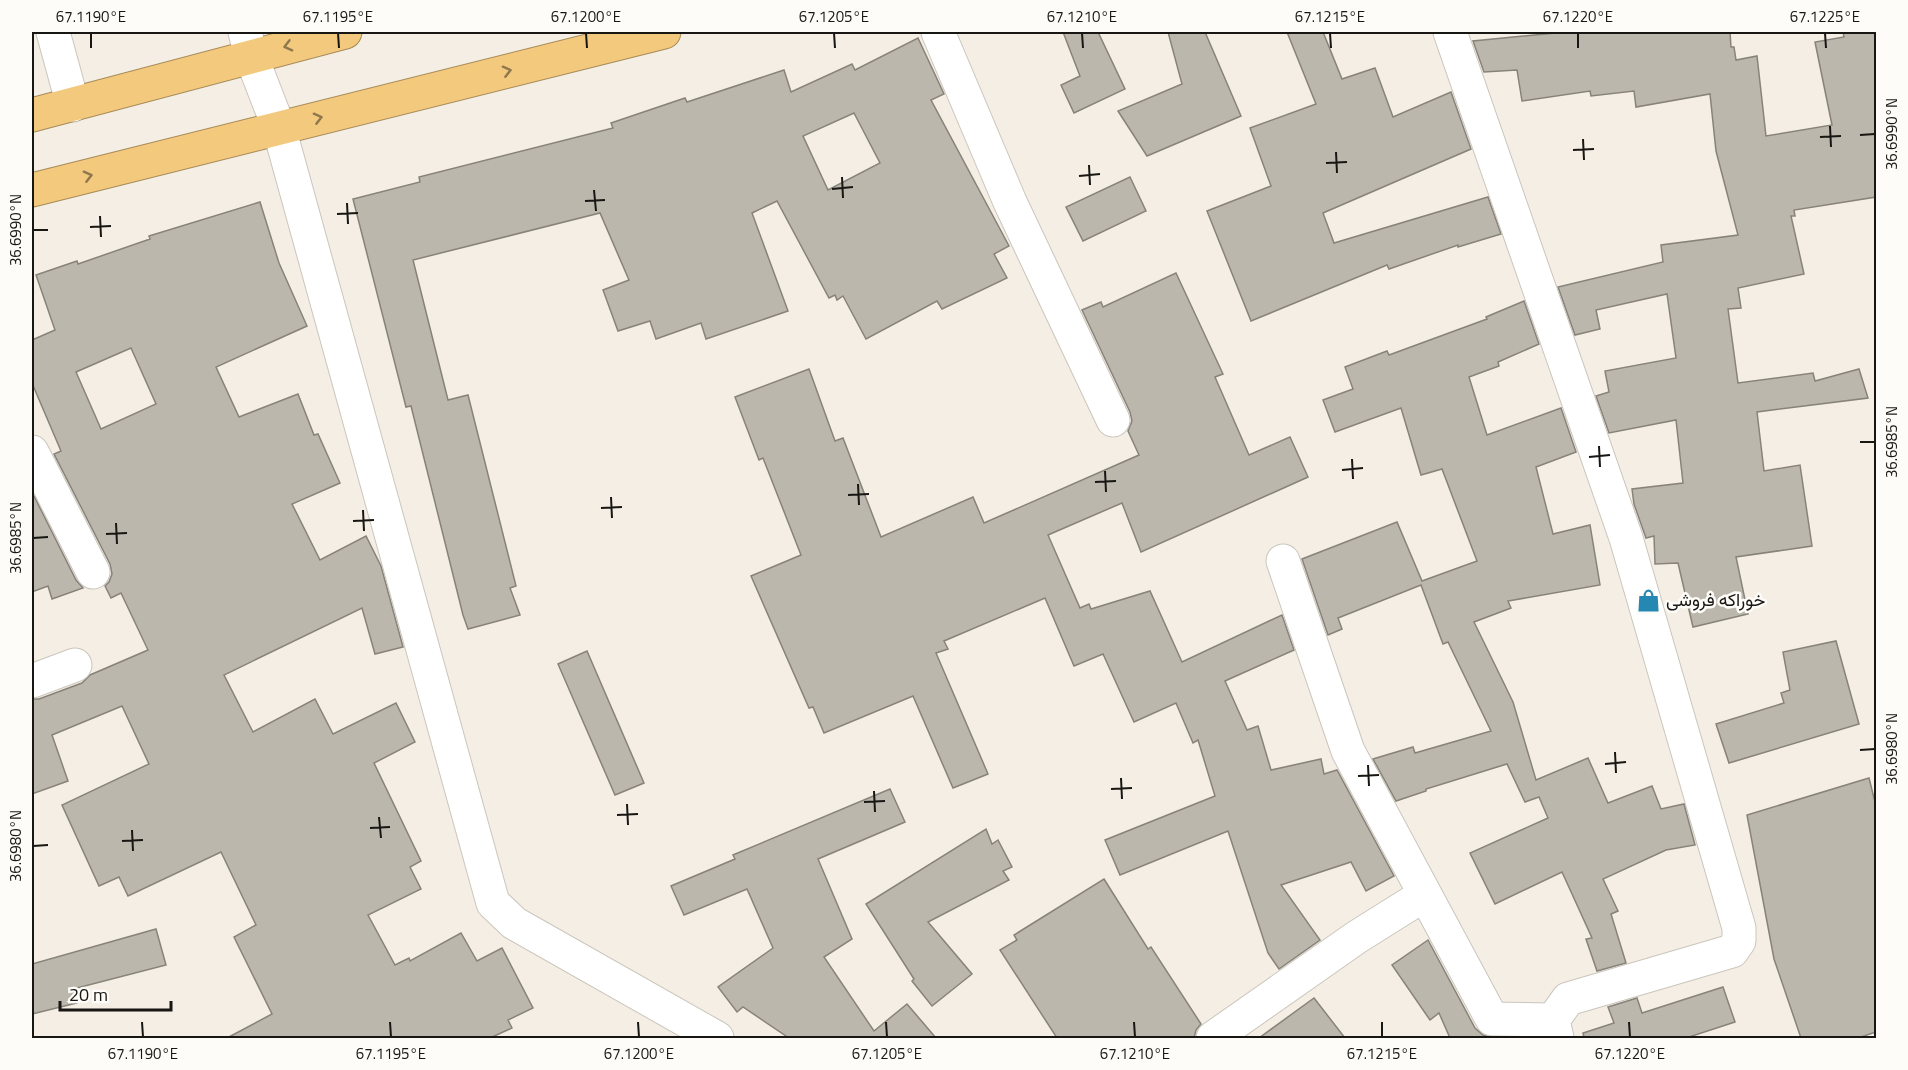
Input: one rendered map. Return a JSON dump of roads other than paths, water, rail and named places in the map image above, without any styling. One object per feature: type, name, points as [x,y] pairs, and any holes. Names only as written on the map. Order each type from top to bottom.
[{"type":"highway","points":[[32,115],[73,105],[248,44],[345,32]]},
{"type":"highway","points":[[32,190],[664,32]]},
{"type":"street","points":[[53,32],[73,105]]},
{"type":"street","points":[[938,32],[1010,202],[1113,420]]},
{"type":"street","points":[[1282,561],[1348,751],[1492,1019],[1555,1029],[1568,999],[1732,951],[1739,941],[1740,928],[1626,538],[1450,32]]},
{"type":"street","points":[[248,44],[279,128],[492,903],[514,924],[704,1034]]},
{"type":"street","points":[[32,452],[93,572]]},
{"type":"street","points":[[32,681],[75,665]]},
{"type":"street","points":[[1213,1038],[1357,937],[1424,895]]},
{"type":"place","name":"خوراکه فروشی","points":[[1648,600]]}]
